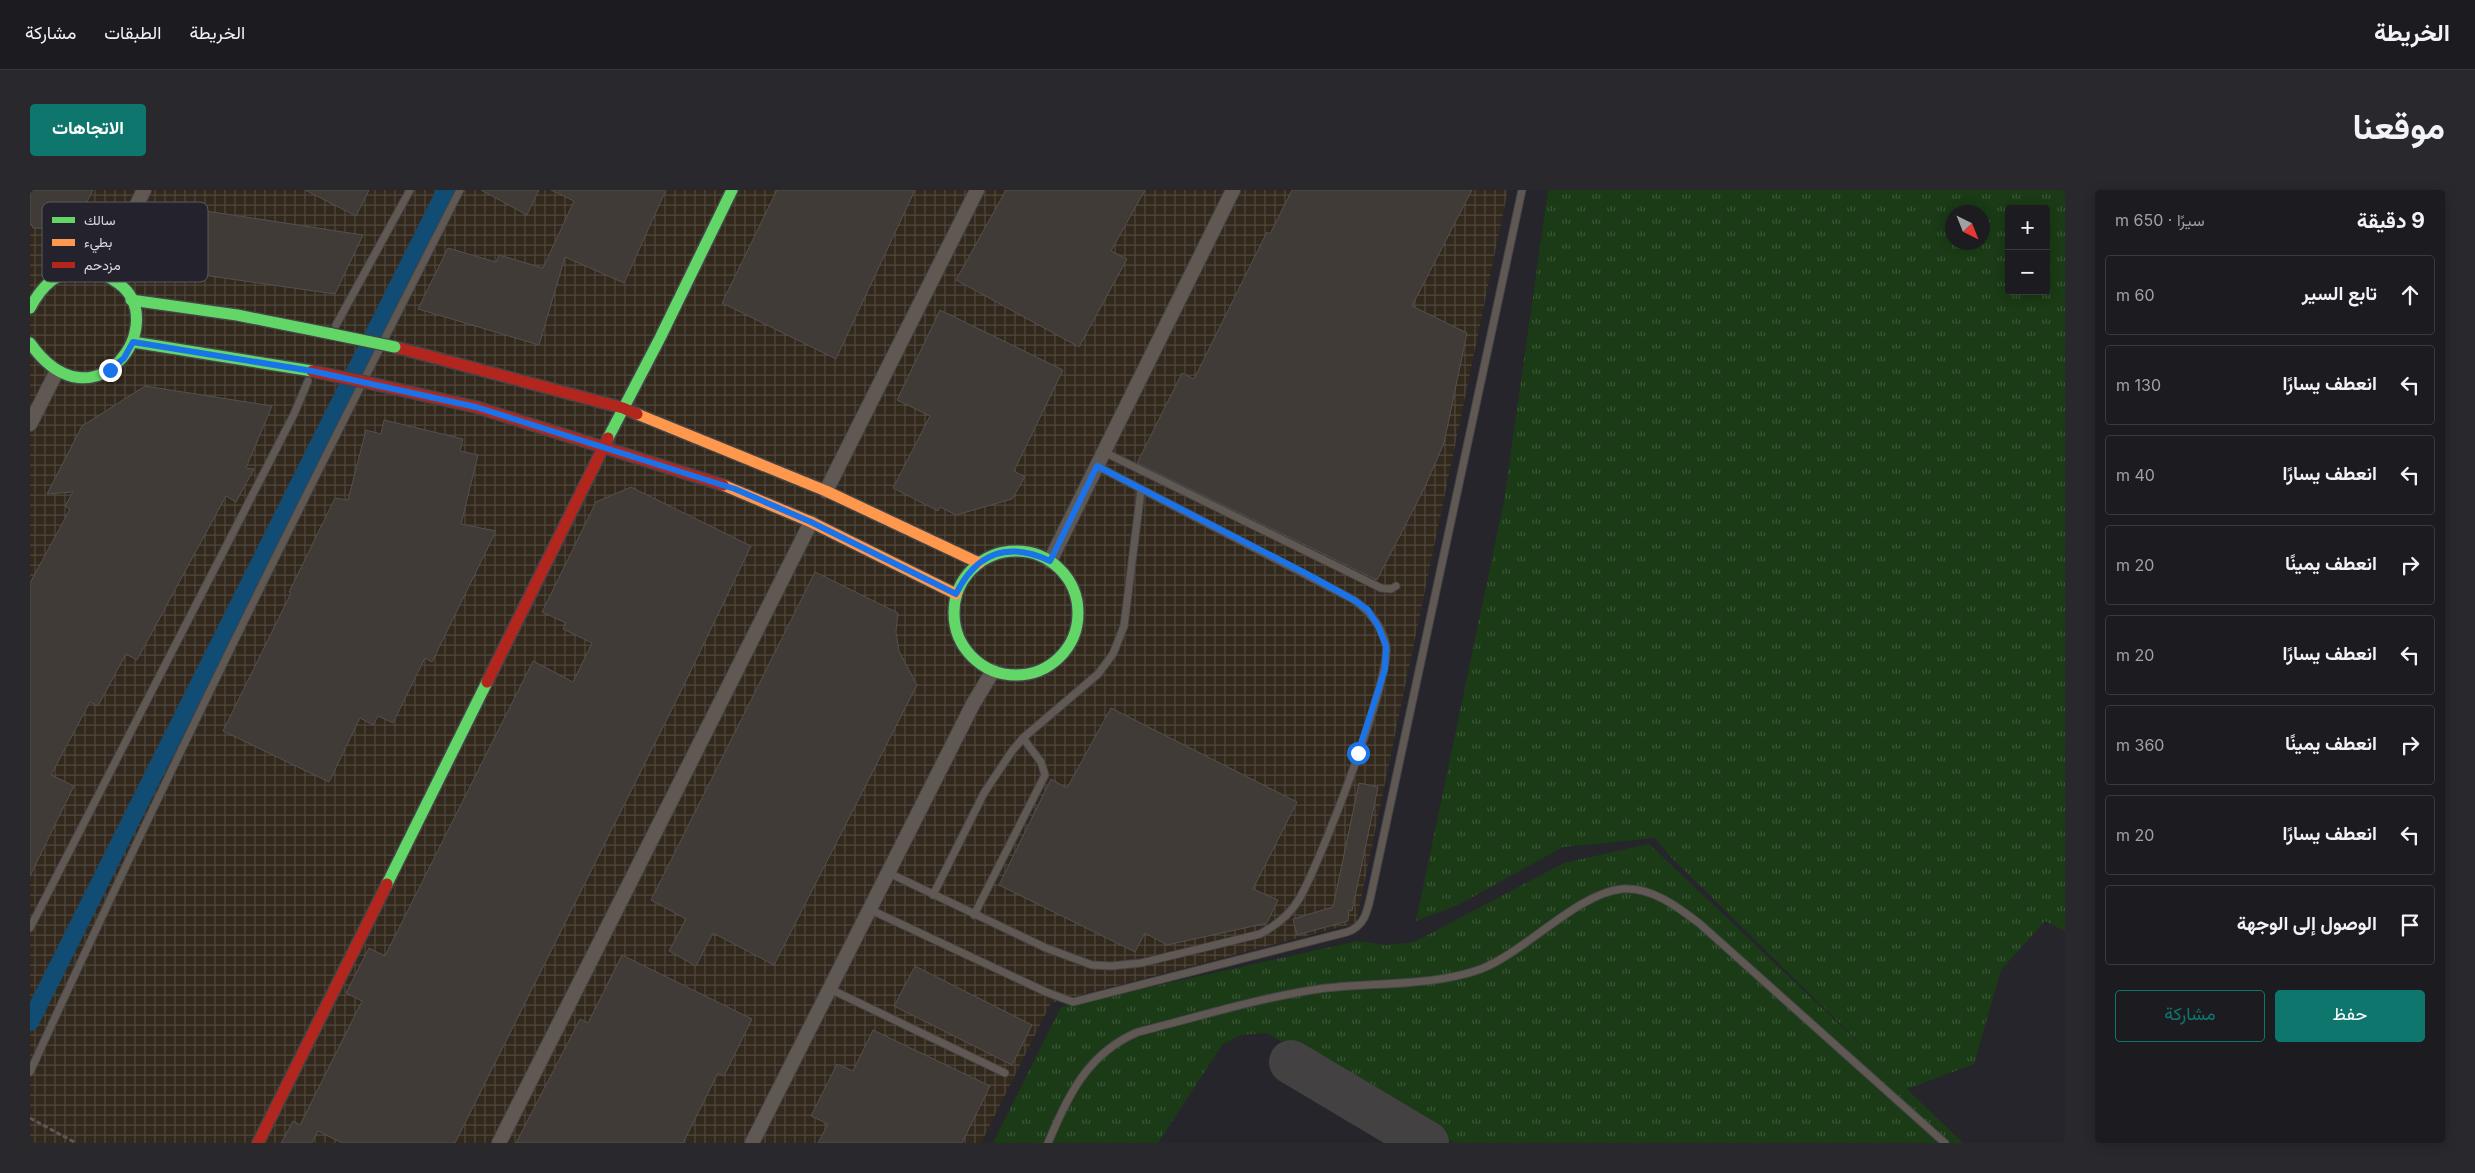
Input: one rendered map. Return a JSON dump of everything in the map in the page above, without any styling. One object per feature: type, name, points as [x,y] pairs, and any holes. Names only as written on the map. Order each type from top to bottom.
[{"type":"street","points":[[138,202],[144,190]]},
{"type":"street","points":[[258,1143],[732,190]]},
{"type":"street","points":[[826,491],[977,190]]},
{"type":"street","points":[[1050,561],[1233,190]]},
{"type":"street","points":[[31,300],[46,282]]},
{"type":"street","points":[[30,343],[45,365],[56,372],[74,378],[92,378],[110,370],[124,358],[133,342],[136,321],[131,300],[123,288],[114,282]]},
{"type":"street","points":[[131,300],[334,330],[623,408],[826,491],[978,563]]},
{"type":"street","points":[[133,342],[310,376],[374,384],[476,407],[735,489],[811,522],[956,594]]},
{"type":"street","points":[[30,424],[56,372]]},
{"type":"street","points":[[499,1143],[811,522]]},
{"type":"street","points":[[1013,551],[1032,553],[1050,561],[1063,573],[1075,597],[1077,623],[1072,640],[1061,655],[1047,666],[1031,673],[1013,675],[993,671],[975,660],[960,641],[953,618],[956,594],[964,578],[978,563],[994,554],[1013,551]]},
{"type":"street","points":[[752,1143],[871,910],[973,704],[993,671]]},
{"type":"lane","points":[[334,330],[410,190]]},
{"type":"lane","points":[[30,1072],[97,926],[263,582],[347,410],[460,190]]},
{"type":"lane","points":[[871,910],[1046,992],[1073,1002],[1347,932],[1359,927],[1363,921],[1372,890],[1522,190]]},
{"type":"lane","points":[[30,928],[294,414],[310,376]]},
{"type":"lane","points":[[1104,452],[1381,588],[1391,589],[1396,586]]},
{"type":"lane","points":[[889,873],[1046,948],[1092,965],[1111,966],[1141,963],[1260,934],[1273,927],[1288,915],[1310,879],[1358,753],[1385,669],[1386,646],[1378,626],[1368,610],[1354,600],[1097,466]]},
{"type":"lane","points":[[933,895],[996,772],[1023,738],[1075,696],[1098,674],[1113,654],[1124,626],[1141,490]]},
{"type":"lane","points":[[974,915],[1044,774],[1041,762],[1023,738]]},
{"type":"lane","points":[[1048,1143],[1086,1070],[1097,1057],[1123,1038],[1138,1032],[1290,994],[1344,986],[1461,975],[1499,960],[1597,897],[1622,889],[1649,893],[1667,901],[1700,924],[1945,1143]]},
{"type":"lane","points":[[830,989],[1005,1073]]},
{"type":"path","points":[[30,1118],[76,1143]]},
{"type":"shaded area","points":[[30,190],[1508,190],[1356,923],[1051,1003],[981,1143],[30,1143]]},
{"type":"green space","points":[[1548,190],[2065,190],[2065,931],[2045,921],[2001,970],[1974,1064],[1907,1089],[1963,1143],[1455,1143],[1267,1033],[1240,1035],[1222,1045],[1158,1143],[993,1143],[1061,1007],[1358,941],[1386,945],[1414,942],[1564,863],[1649,844],[1881,1064],[1669,855],[1655,838],[1563,847],[1458,905],[1416,921],[1504,501]]},
{"type":"building","points":[[30,190],[93,190],[87,202],[42,202],[42,228],[33,228],[30,221]]},
{"type":"building","points":[[305,190],[369,190],[356,216]]},
{"type":"building","points":[[481,190],[539,190],[527,215]]},
{"type":"building","points":[[551,190],[666,190],[624,283],[565,257],[539,345],[418,309],[448,248],[496,262],[499,255],[543,268],[574,201]]},
{"type":"building","points":[[777,190],[915,190],[836,359],[722,303]]},
{"type":"building","points":[[1006,190],[1145,190],[1111,251],[1127,259],[1079,347],[956,280]]},
{"type":"building","points":[[1292,190],[1472,190],[1412,306],[1467,333],[1444,443],[1425,487],[1377,580],[1137,463],[1182,373],[1194,379],[1267,232],[1270,234]]},
{"type":"building","points":[[208,212],[363,235],[335,294],[208,276]]},
{"type":"building","points":[[940,310],[1063,370],[1014,471],[1025,477],[1012,499],[956,515],[940,507],[938,511],[893,488],[930,416],[897,400]]},
{"type":"building","points":[[145,386],[272,406],[246,468],[254,469],[236,502],[226,496],[137,660],[126,654],[98,706],[90,702],[51,775],[74,786],[30,876],[30,583],[70,509],[65,506],[73,492],[47,494],[82,426]]},
{"type":"building","points":[[384,420],[463,439],[460,451],[478,455],[461,524],[496,531],[432,662],[425,658],[393,723],[378,716],[373,725],[360,718],[329,782],[223,731],[291,593],[289,592],[335,498],[348,500],[366,430],[381,434]]},
{"type":"building","points":[[631,487],[751,546],[683,687],[455,1143],[342,1143],[318,1131],[312,1143],[281,1143],[293,1121],[300,1125],[362,1001],[346,993],[369,948],[385,956],[533,661],[573,682],[592,643],[563,629],[566,623],[542,612],[596,502]]},
{"type":"building","points":[[815,572],[898,613],[896,632],[899,651],[917,685],[774,965],[713,933],[696,966],[669,951],[686,919],[651,900]]},
{"type":"building","points":[[1111,708],[1297,802],[1253,889],[1278,900],[1267,923],[1167,945],[1145,933],[1135,952],[999,885],[1051,779],[1067,788]]},
{"type":"building","points":[[1359,783],[1378,787],[1352,911],[1349,910],[1348,921],[1297,935],[1293,919],[1333,907]]},
{"type":"building","points":[[622,955],[752,1019],[724,1076],[718,1073],[683,1143],[516,1143],[580,1019],[588,1023]]},
{"type":"building","points":[[915,966],[1032,1025],[1012,1065],[894,1006]]},
{"type":"building","points":[[873,1030],[990,1086],[962,1143],[818,1143],[828,1124],[811,1116],[837,1064],[853,1071]]},
{"type":"waterway","points":[[30,1022],[446,190]]},
{"type":"taxiway","points":[[1291,1062],[1427,1143]]},
{"type":"traffic: fast","points":[[608,438],[660,338],[732,190]]},
{"type":"traffic: fast","points":[[30,308],[50,282]]},
{"type":"traffic: fast","points":[[30,343],[54,368],[78,378],[100,374],[119,362],[131,343],[136,322],[133,301],[116,282]]},
{"type":"traffic: fast","points":[[131,300],[237,315],[332,334]]},
{"type":"traffic: fast","points":[[332,334],[395,347]]},
{"type":"traffic: fast","points":[[133,342],[312,371]]},
{"type":"traffic: fast","points":[[1016,551],[1040,556],[1060,569],[1073,589],[1078,613],[1073,637],[1060,657],[1040,670],[1016,675],[992,670],[972,657],[959,637],[954,613],[959,589],[972,569],[992,556],[1016,551]]},
{"type":"traffic: fast","points":[[387,884],[487,682]]},
{"type":"traffic: slow","points":[[637,414],[826,491],[979,563]]},
{"type":"traffic: slow","points":[[723,485],[811,522],[956,594]]},
{"type":"traffic: jam","points":[[395,347],[623,408],[637,414]]},
{"type":"traffic: jam","points":[[312,371],[374,384]]},
{"type":"traffic: jam","points":[[374,384],[476,407],[723,485]]},
{"type":"traffic: jam","points":[[487,682],[608,438]]},
{"type":"traffic: jam","points":[[258,1143],[387,884]]},
{"type":"route","points":[[110,370],[124,358],[133,342],[312,371],[476,407],[735,489],[811,522],[956,594],[964,578],[978,563],[994,554],[1013,551],[1032,553],[1050,561],[1097,466],[1307,574],[1368,610],[1378,626],[1386,646],[1385,669],[1358,753]]}]
